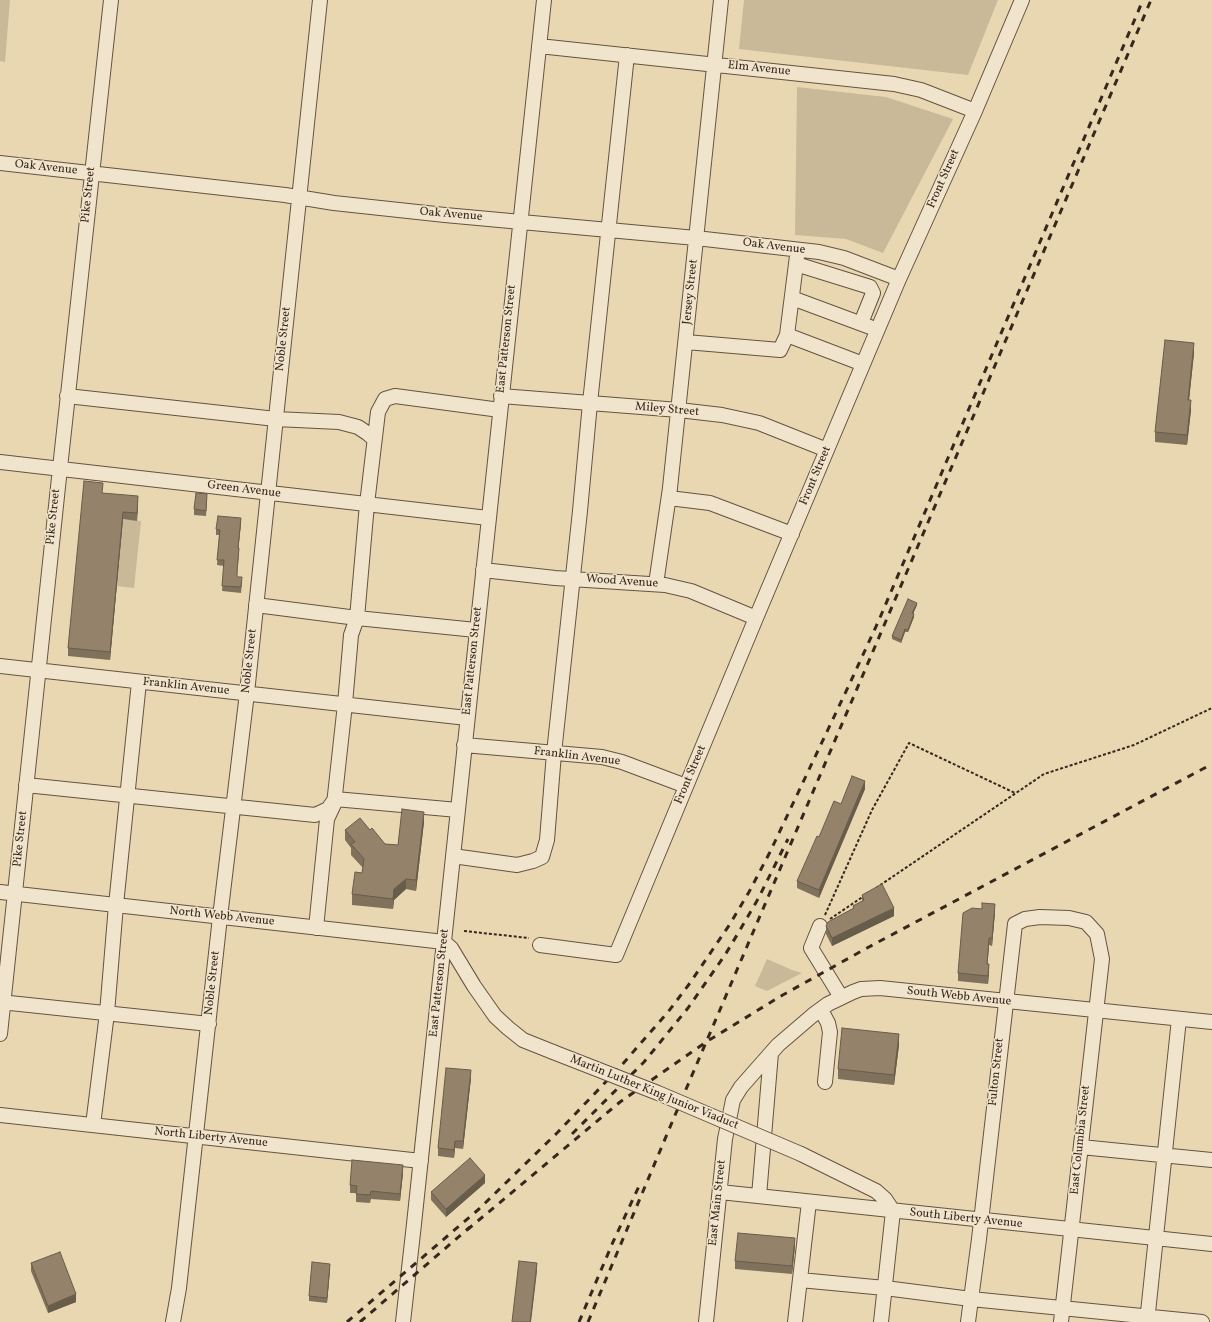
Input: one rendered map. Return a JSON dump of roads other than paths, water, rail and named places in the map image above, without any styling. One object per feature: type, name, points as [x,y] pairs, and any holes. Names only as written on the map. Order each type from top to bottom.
[{"type":"street","name":"Pike Street","points":[[0,1034],[2,1002],[15,894],[67,396],[111,0]]},
{"type":"street","name":"Noble Street","points":[[173,1322],[176,1312],[179,1288],[220,917],[247,693],[320,0]]},
{"type":"street","name":"East Patterson Street","points":[[403,1322],[519,222],[544,0]]},
{"type":"street","name":"Jersey Street","points":[[656,584],[669,498],[679,410],[721,0]]},
{"type":"street","name":"Front Street","points":[[540,945],[616,955],[899,279],[975,111],[1022,0]]},
{"type":"street","name":"Elm Avenue","points":[[539,46],[714,64],[900,86],[935,95],[975,111]]},
{"type":"street","points":[[453,856],[516,865],[542,857],[547,840],[554,753],[627,55]]},
{"type":"street","name":"Oak Avenue","points":[[0,164],[299,197],[342,204],[798,249],[844,258],[899,279]]},
{"type":"street","points":[[686,342],[780,350],[787,335],[798,249]]},
{"type":"street","points":[[796,264],[870,287],[873,293],[861,324]]},
{"type":"street","points":[[792,298],[878,330]]},
{"type":"street","points":[[787,335],[863,364]]},
{"type":"street","points":[[67,396],[276,418],[339,422],[358,427],[367,432],[374,439]]},
{"type":"street","name":"Miley Street","points":[[316,928],[327,819],[333,804],[345,704],[351,635],[357,618],[357,599],[374,439],[378,412],[385,399],[395,396],[500,403],[590,403],[679,410],[740,418],[759,423],[827,450]]},
{"type":"street","name":"Green Avenue","points":[[0,462],[488,518]]},
{"type":"street","points":[[669,498],[710,503],[792,534]]},
{"type":"street","name":"Wood Avenue","points":[[482,570],[573,579],[672,586],[691,591],[756,618]]},
{"type":"street","points":[[256,605],[357,618],[476,630]]},
{"type":"street","name":"Franklin Avenue","points":[[0,666],[467,718]]},
{"type":"street","points":[[93,1125],[107,1013],[116,905],[140,682]]},
{"type":"street","name":"Franklin Avenue","points":[[464,745],[602,758],[622,762],[686,786]]},
{"type":"street","points":[[26,785],[315,815],[328,809],[333,804],[458,810]]},
{"type":"street","name":"North Webb Avenue","points":[[0,892],[444,942]]},
{"type":"street","name":"East Columbia Street","points":[[1015,924],[1040,917],[1069,918],[1086,922],[1097,934],[1102,959],[1061,1322]]},
{"type":"street","name":"Fulton Street","points":[[968,1322],[1015,924]]},
{"type":"street","points":[[820,926],[811,948],[841,997]]},
{"type":"street","name":"Martin Luther King Junior Viaduct","points":[[444,942],[452,948],[474,986],[495,1016],[523,1040],[658,1093],[801,1154],[876,1191],[885,1199],[893,1211]]},
{"type":"street","name":"South Webb Avenue","points":[[741,1086],[771,1053],[799,1027],[841,997],[862,989],[880,988],[1212,1022]]},
{"type":"street","points":[[2,1002],[209,1024]]},
{"type":"street","points":[[821,1010],[828,1023],[830,1032],[826,1082]]},
{"type":"street","points":[[1147,1319],[1179,1019]]},
{"type":"street","points":[[759,1196],[771,1053]]},
{"type":"street","name":"East Main Street","points":[[706,1322],[720,1192],[724,1139],[733,1100],[741,1086]]},
{"type":"street","name":"North Liberty Avenue","points":[[0,1115],[421,1161]]},
{"type":"street","points":[[1081,1147],[1212,1160]]},
{"type":"street","name":"South Liberty Avenue","points":[[720,1192],[1212,1244]]},
{"type":"street","points":[[795,1322],[809,1202]]},
{"type":"street","points":[[881,1322],[893,1211]]},
{"type":"street","points":[[800,1280],[885,1288],[971,1299],[1062,1307],[1147,1319],[1202,1322]]},
{"type":"railway","points":[[347,1322],[479,1209],[558,1132],[620,1067],[668,1012],[690,983],[730,924],[770,852],[879,620],[1143,0]]},
{"type":"railway","points":[[588,1322],[1151,0]]},
{"type":"railway","points":[[467,1230],[620,1102],[706,1042],[781,996],[867,948],[1212,764]]},
{"type":"railway","points":[[572,1134],[644,1062],[688,1008],[725,955],[740,930],[758,899],[788,839]]},
{"type":"railway","points":[[579,1322],[613,1242],[640,1184]]},
{"type":"railway","points":[[360,1322],[470,1227]]}]
